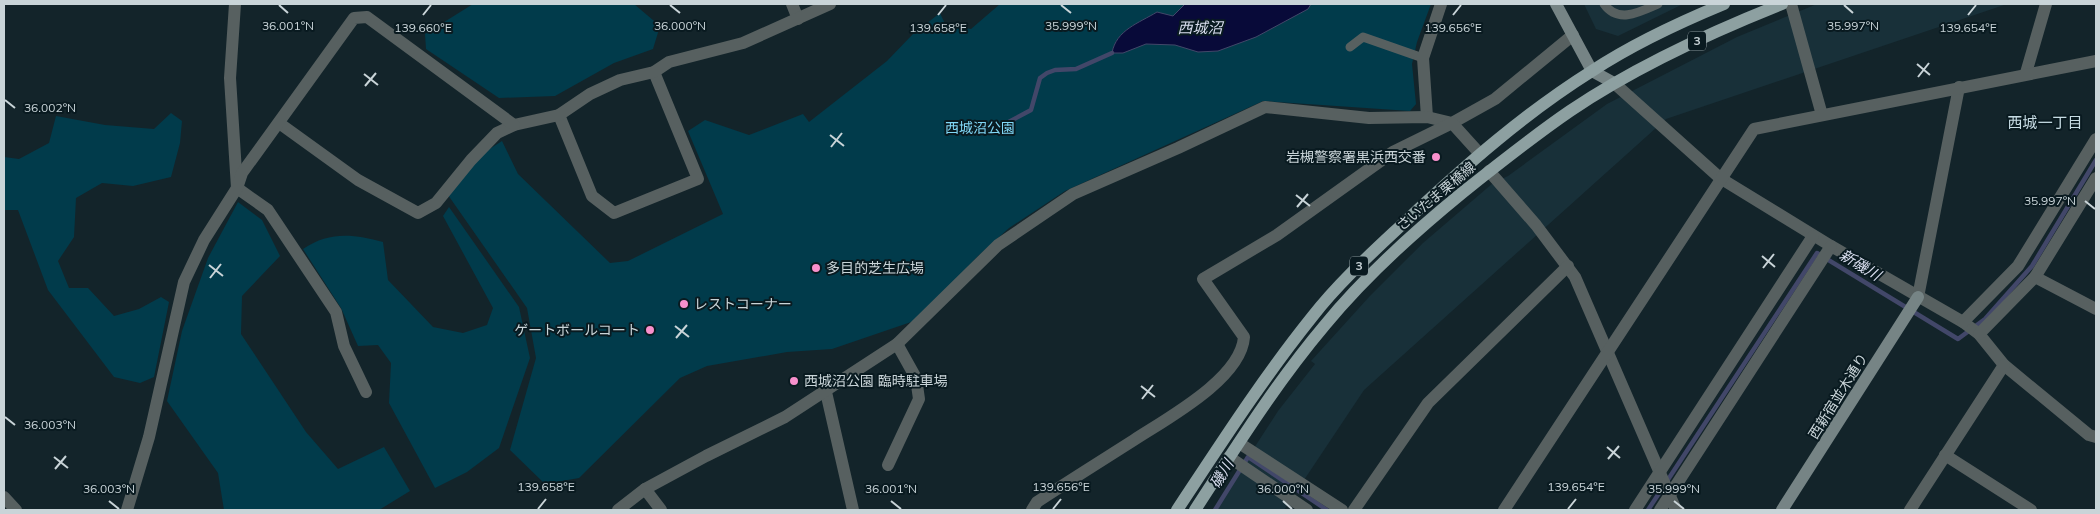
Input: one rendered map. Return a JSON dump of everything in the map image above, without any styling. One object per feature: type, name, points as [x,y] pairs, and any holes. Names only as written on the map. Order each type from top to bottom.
[{"type":"main road","name":"さいたま栗橋線","points":[[1177,510],[1241,414],[1313,316],[1362,264],[1480,154],[1592,70],[1639,44],[1724,4]]},
{"type":"main road","name":"さいたま栗橋線","points":[[1195,510],[1290,369],[1325,325],[1361,285],[1417,232],[1489,172],[1571,110],[1614,83],[1712,33],[1782,4]]},
{"type":"street","points":[[234,4],[230,78],[237,188]]},
{"type":"street","points":[[792,4],[798,19]]},
{"type":"street","points":[[279,123],[358,180],[418,213],[436,203],[471,160],[497,134],[514,125],[559,115],[590,94],[620,80],[654,72],[669,62],[743,43],[830,4]]},
{"type":"street","points":[[1427,117],[1423,58],[1441,4]]},
{"type":"street","points":[[1556,4],[1592,70],[1614,83],[1720,178],[1917,299],[1963,322],[1979,334],[2004,365],[2089,436],[2096,437]]},
{"type":"street","points":[[1791,4],[1822,115]]},
{"type":"street","points":[[2026,73],[2046,4]]},
{"type":"street","points":[[127,510],[149,437],[184,282],[204,240],[237,188],[242,173],[354,18],[367,17],[514,125]]},
{"type":"street","points":[[1031,510],[1037,502],[1049,494],[1175,415],[1201,395],[1232,365],[1243,346],[1244,336],[1203,279],[1276,235],[1393,152],[1452,123],[1495,98],[1573,35]]},
{"type":"street","points":[[1504,510],[1720,178],[1754,129],[2026,73],[2096,61]]},
{"type":"street","points":[[559,115],[592,196],[614,213],[698,179],[654,72]]},
{"type":"street","points":[[1917,299],[1959,87]]},
{"type":"street","points":[[618,510],[645,489],[706,456],[785,418],[897,344],[998,244],[1032,219],[1073,194],[1265,107],[1369,118],[1427,117],[1452,123],[1480,154]]},
{"type":"street","points":[[1963,322],[2018,266],[2096,139]]},
{"type":"street","points":[[1489,172],[1536,225],[1575,277],[1661,470],[1676,510]]},
{"type":"street","points":[[1979,334],[2035,277],[2096,178]]},
{"type":"street","points":[[237,188],[268,210],[336,312],[344,346],[366,392]]},
{"type":"street","points":[[1635,510],[1813,236]]},
{"type":"street","points":[[1660,510],[1831,246]]},
{"type":"street","points":[[1354,510],[1428,403],[1568,266]]},
{"type":"street","points":[[2035,277],[2096,309]]},
{"type":"street","name":"西新宿並木通り","points":[[1782,510],[1917,299]]},
{"type":"street","points":[[888,465],[919,399],[916,378],[897,344]]},
{"type":"street","points":[[1910,510],[2004,365]]},
{"type":"street","points":[[826,392],[853,510]]},
{"type":"street","points":[[1240,443],[1342,510]]},
{"type":"street","points":[[1945,455],[2031,510]]},
{"type":"street","points":[[1229,458],[1307,510]]},
{"type":"street","points":[[645,489],[661,510]]},
{"type":"street","points":[[4,497],[16,510]]},
{"type":"lane","points":[[1604,4],[1609,11],[1619,16],[1639,13],[1658,4]]},
{"type":"lane","points":[[1350,47],[1363,37],[1423,58]]},
{"type":"shaded area","points":[[1584,4],[1683,4],[1618,36],[1596,29]]},
{"type":"shaded area","points":[[1817,4],[2007,4],[1666,119],[1364,390],[1284,510],[1214,510],[1278,411],[1315,364],[1311,361],[1369,297],[1423,243],[1493,183],[1508,176],[1607,104],[1737,37]]},
{"type":"green space","points":[[473,4],[634,4],[660,26],[653,49],[614,63],[555,96],[499,98],[426,49],[425,34]]},
{"type":"green space","name":"西城沼公園","points":[[1000,4],[1431,4],[1417,42],[1412,64],[1416,104],[1410,111],[1263,101],[1065,191],[1009,228],[978,256],[917,320],[832,349],[787,352],[707,366],[680,378],[579,478],[545,484],[510,450],[536,358],[527,308],[448,195],[477,157],[502,141],[518,174],[610,263],[628,261],[723,214],[688,131],[705,120],[749,135],[803,114],[809,122],[887,61],[913,34],[940,13],[945,24],[971,29]]},
{"type":"green space","points":[[171,113],[182,121],[180,143],[171,177],[133,186],[102,183],[76,198],[74,237],[58,261],[69,288],[88,288],[114,316],[139,309],[161,297],[169,302],[154,377],[140,383],[114,377],[48,290],[18,210],[4,210],[4,157],[19,159],[49,143],[56,116],[105,125],[154,129]]},
{"type":"green space","points":[[238,202],[262,220],[280,256],[242,296],[241,334],[306,432],[338,469],[384,447],[410,491],[379,510],[224,510],[218,473],[167,401],[182,331],[208,258]]},
{"type":"green space","points":[[449,207],[519,307],[530,358],[499,448],[467,472],[435,488],[389,403],[391,363],[378,345],[358,346],[341,308],[303,249],[322,239],[342,236],[362,237],[383,242],[388,280],[433,327],[463,333],[487,325],[493,308],[443,216]]},
{"type":"water","name":"西城沼","points":[[1185,4],[1311,4],[1308,9],[1256,37],[1218,51],[1198,52],[1175,45],[1146,44],[1123,53],[1112,53],[1118,38],[1129,28],[1157,12],[1173,16]]},
{"type":"waterway","points":[[1003,125],[1031,110],[1040,78],[1047,73],[1055,70],[1076,69],[1112,53]]},
{"type":"waterway","name":"新磯川","points":[[1648,510],[1817,253],[1958,339],[1985,319],[2032,266],[2096,160]]},
{"type":"waterway","name":"磯川","points":[[1215,510],[1248,457],[1327,510]]},
{"type":"place","name":"岩槻警察署黒浜西交番","points":[[1436,157]]},
{"type":"place","name":"多目的芝生広場","points":[[816,268]]},
{"type":"place","name":"レストコーナー","points":[[684,304]]},
{"type":"place","name":"ゲートボールコート","points":[[650,330]]},
{"type":"place","name":"西城沼公園 臨時駐車場","points":[[794,381]]},
{"type":"district","name":"西城一丁目","points":[[2045,123]]}]
